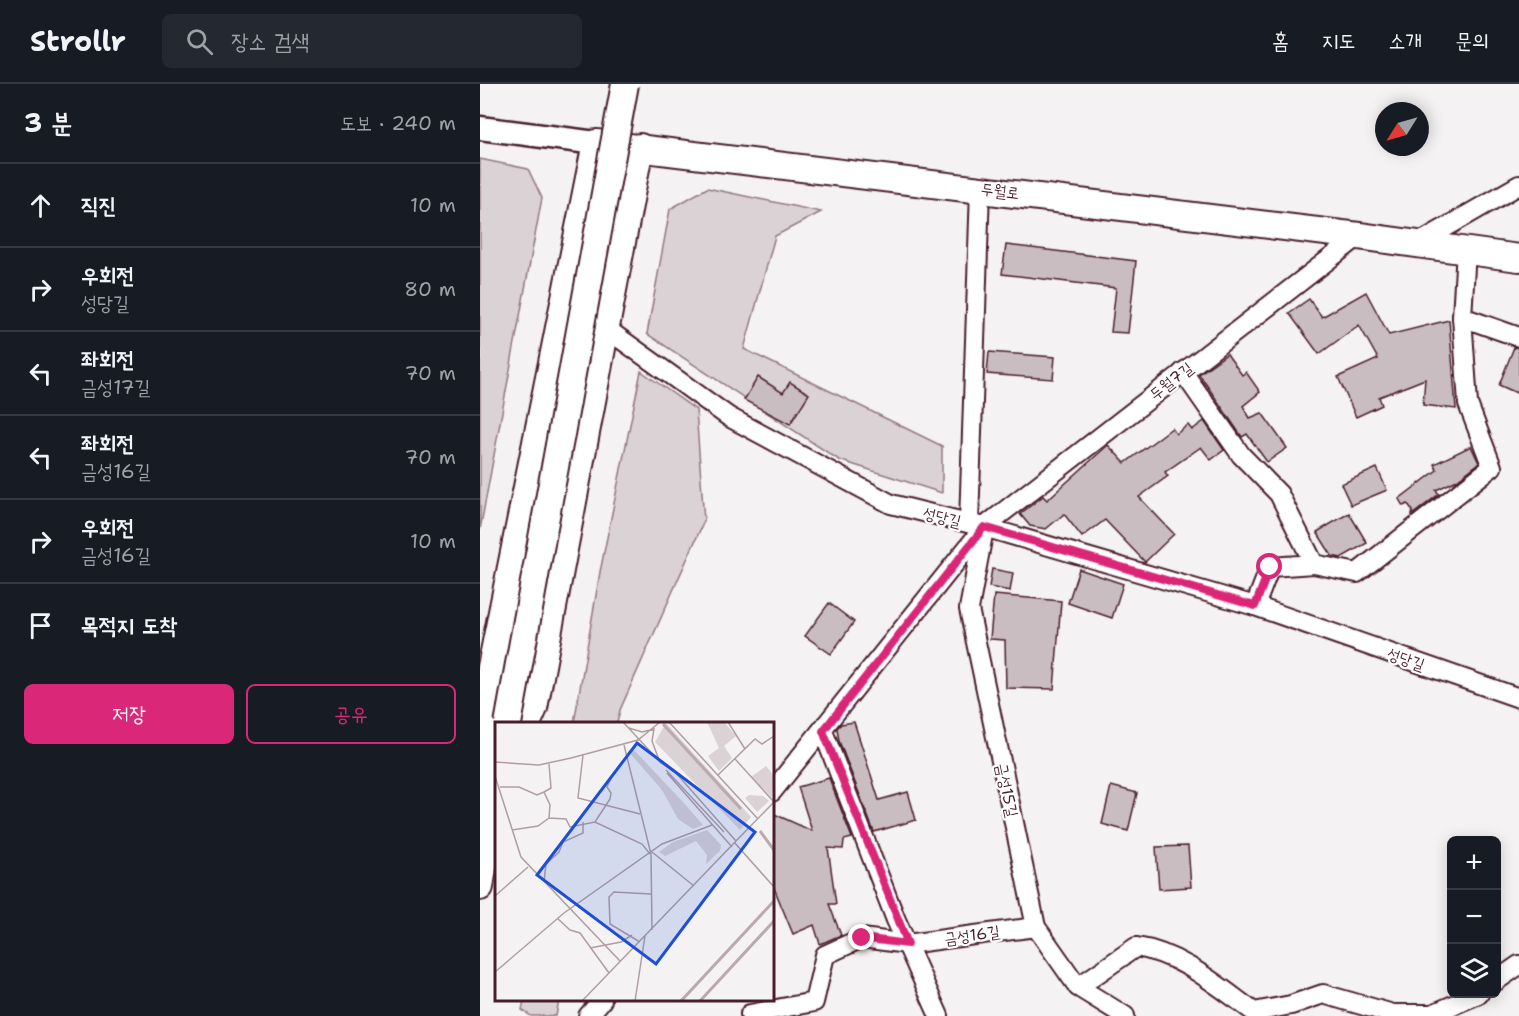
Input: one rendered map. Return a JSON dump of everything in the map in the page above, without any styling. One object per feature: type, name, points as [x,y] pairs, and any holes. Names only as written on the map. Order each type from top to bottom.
[{"type":"main road","points":[[508,722],[625,84]]},
{"type":"main road","points":[[489,824],[483,707],[596,143]]},
{"type":"main road","name":"두월로","points":[[596,143],[1359,236],[1519,258]]},
{"type":"main road","points":[[527,722],[534,708],[604,327],[640,147]]},
{"type":"main road","points":[[480,887],[495,792]]},
{"type":"street","name":"두월로","points":[[480,128],[596,143]]},
{"type":"street","points":[[1417,244],[1519,185]]},
{"type":"street","name":"금성15길","points":[[980,189],[976,525],[969,609],[1036,927],[1078,987],[1125,1016]]},
{"type":"street","name":"두월7길","points":[[774,790],[823,731],[976,525],[1183,372],[1359,236]]},
{"type":"street","points":[[1255,606],[1270,567],[1314,564],[1357,573],[1492,467],[1468,404],[1462,317],[1466,250]]},
{"type":"street","points":[[1462,317],[1519,337]]},
{"type":"street","name":"성당길","points":[[604,327],[729,417],[891,504],[976,525],[1255,606],[1519,698]]},
{"type":"street","points":[[1183,372],[1241,455],[1279,494],[1314,564]]},
{"type":"street","points":[[823,731],[939,1016]]},
{"type":"street","name":"금성16길","points":[[750,1014],[814,1002],[825,955],[862,938],[908,944],[1036,927]]},
{"type":"street","points":[[1078,987],[1136,947],[1156,950],[1208,979],[1254,1012],[1291,1005],[1323,993],[1393,1014],[1432,1014],[1468,998]]},
{"type":"street","points":[[1501,978],[1519,965]]},
{"type":"street","points":[[588,1016],[600,1001]]},
{"type":"shaded area","points":[[480,159],[528,169],[542,198],[480,530]]},
{"type":"shaded area","points":[[707,188],[821,212],[775,236],[744,349],[942,446],[942,493],[839,460],[647,334],[670,209]]},
{"type":"shaded area","points":[[641,371],[696,410],[704,521],[620,710],[617,722],[574,722],[600,572]]},
{"type":"shaded area","points":[[524,1001],[559,1001],[556,1016],[531,1016],[522,1010]]},
{"type":"building","points":[[1006,245],[1136,261],[1128,333],[1111,332],[1116,288],[1002,274]]},
{"type":"building","points":[[1366,292],[1389,335],[1449,320],[1456,409],[1423,405],[1425,379],[1379,397],[1382,405],[1356,417],[1338,377],[1378,359],[1359,325],[1319,354],[1289,313],[1309,299],[1322,317]]},
{"type":"building","points":[[1514,347],[1519,348],[1519,394],[1499,385]]},
{"type":"building","points":[[989,352],[1055,357],[1053,379],[987,374]]},
{"type":"building","points":[[1227,354],[1242,375],[1246,372],[1260,392],[1243,406],[1250,418],[1262,413],[1287,448],[1267,462],[1247,434],[1242,437],[1199,374]]},
{"type":"building","points":[[758,377],[783,393],[790,382],[809,394],[790,424],[744,400]]},
{"type":"building","points":[[1204,421],[1224,450],[1211,460],[1201,447],[1165,472],[1168,476],[1139,497],[1174,534],[1145,562],[1105,520],[1082,537],[1064,514],[1046,529],[1030,526],[1020,514],[1043,496],[1047,500],[1108,445],[1125,463],[1172,428],[1176,434],[1188,425],[1192,430]]},
{"type":"building","points":[[1471,446],[1479,463],[1457,480],[1436,490],[1439,494],[1412,515],[1413,511],[1408,504],[1403,506],[1399,499],[1437,470],[1434,464]]},
{"type":"building","points":[[1377,468],[1387,490],[1351,505],[1341,484]]},
{"type":"building","points":[[1349,513],[1367,543],[1341,558],[1332,556],[1317,532]]},
{"type":"building","points":[[992,569],[1013,573],[1010,591],[989,587]]},
{"type":"building","points":[[1079,569],[1123,584],[1112,618],[1068,603]]},
{"type":"building","points":[[994,595],[1061,601],[1054,689],[1006,688],[1005,640],[990,639]]},
{"type":"building","points":[[829,603],[854,622],[831,654],[805,636]]},
{"type":"building","points":[[854,722],[879,800],[908,792],[916,820],[874,832],[839,741],[837,728],[841,724]]},
{"type":"building","points":[[829,778],[852,838],[844,840],[843,849],[828,848],[836,904],[829,904],[841,935],[820,944],[814,925],[793,934],[774,888],[774,814],[812,831],[798,787]]},
{"type":"building","points":[[1111,786],[1137,793],[1128,831],[1102,824]]},
{"type":"building","points":[[1188,846],[1191,887],[1159,889],[1156,847]]},
{"type":"route","points":[[862,938],[908,944],[896,920],[823,731],[984,527],[1255,606],[1270,567]]}]
